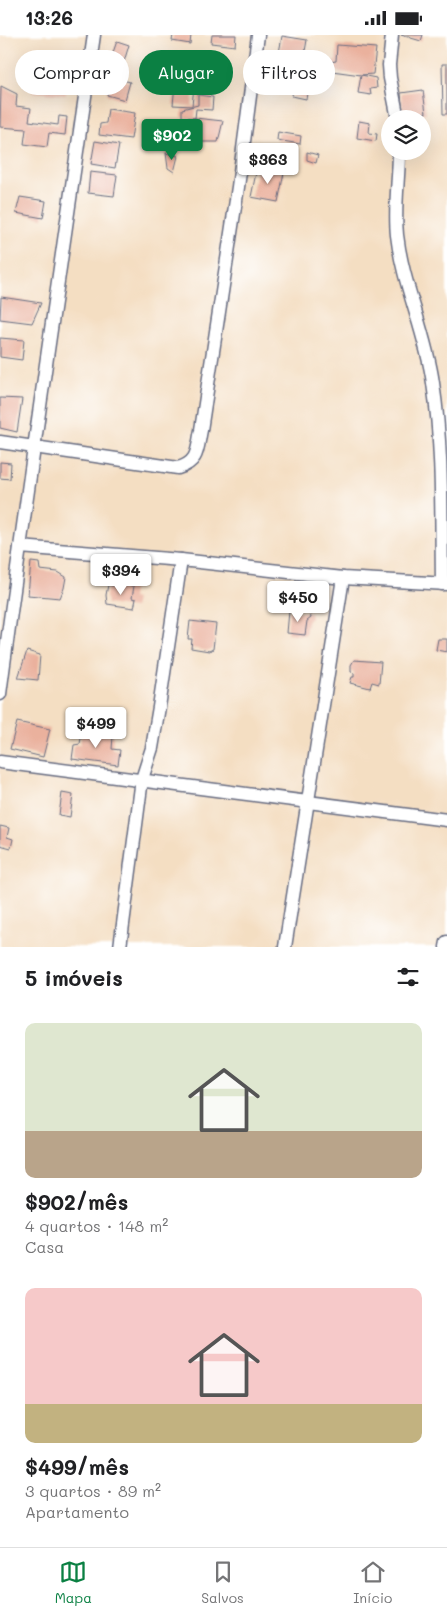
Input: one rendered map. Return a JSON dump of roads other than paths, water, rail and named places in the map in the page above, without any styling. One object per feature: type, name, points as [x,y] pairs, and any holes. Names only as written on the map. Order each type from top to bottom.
[{"type":"street","points":[[0,694],[94,35]]},
{"type":"street","points":[[0,442],[178,468],[188,464],[195,458],[237,196],[258,35]]},
{"type":"street","points":[[392,35],[389,65],[396,110]]},
{"type":"street","points":[[20,547],[181,560],[343,577],[445,584],[440,440],[433,380],[405,277],[397,235],[396,200],[398,160]]},
{"type":"street","points":[[120,947],[142,779],[153,740],[181,560]]},
{"type":"street","points":[[285,947],[306,803],[343,577]]},
{"type":"street","points":[[0,762],[447,820]]},
{"type":"street","points":[[446,947],[447,942]]}]
